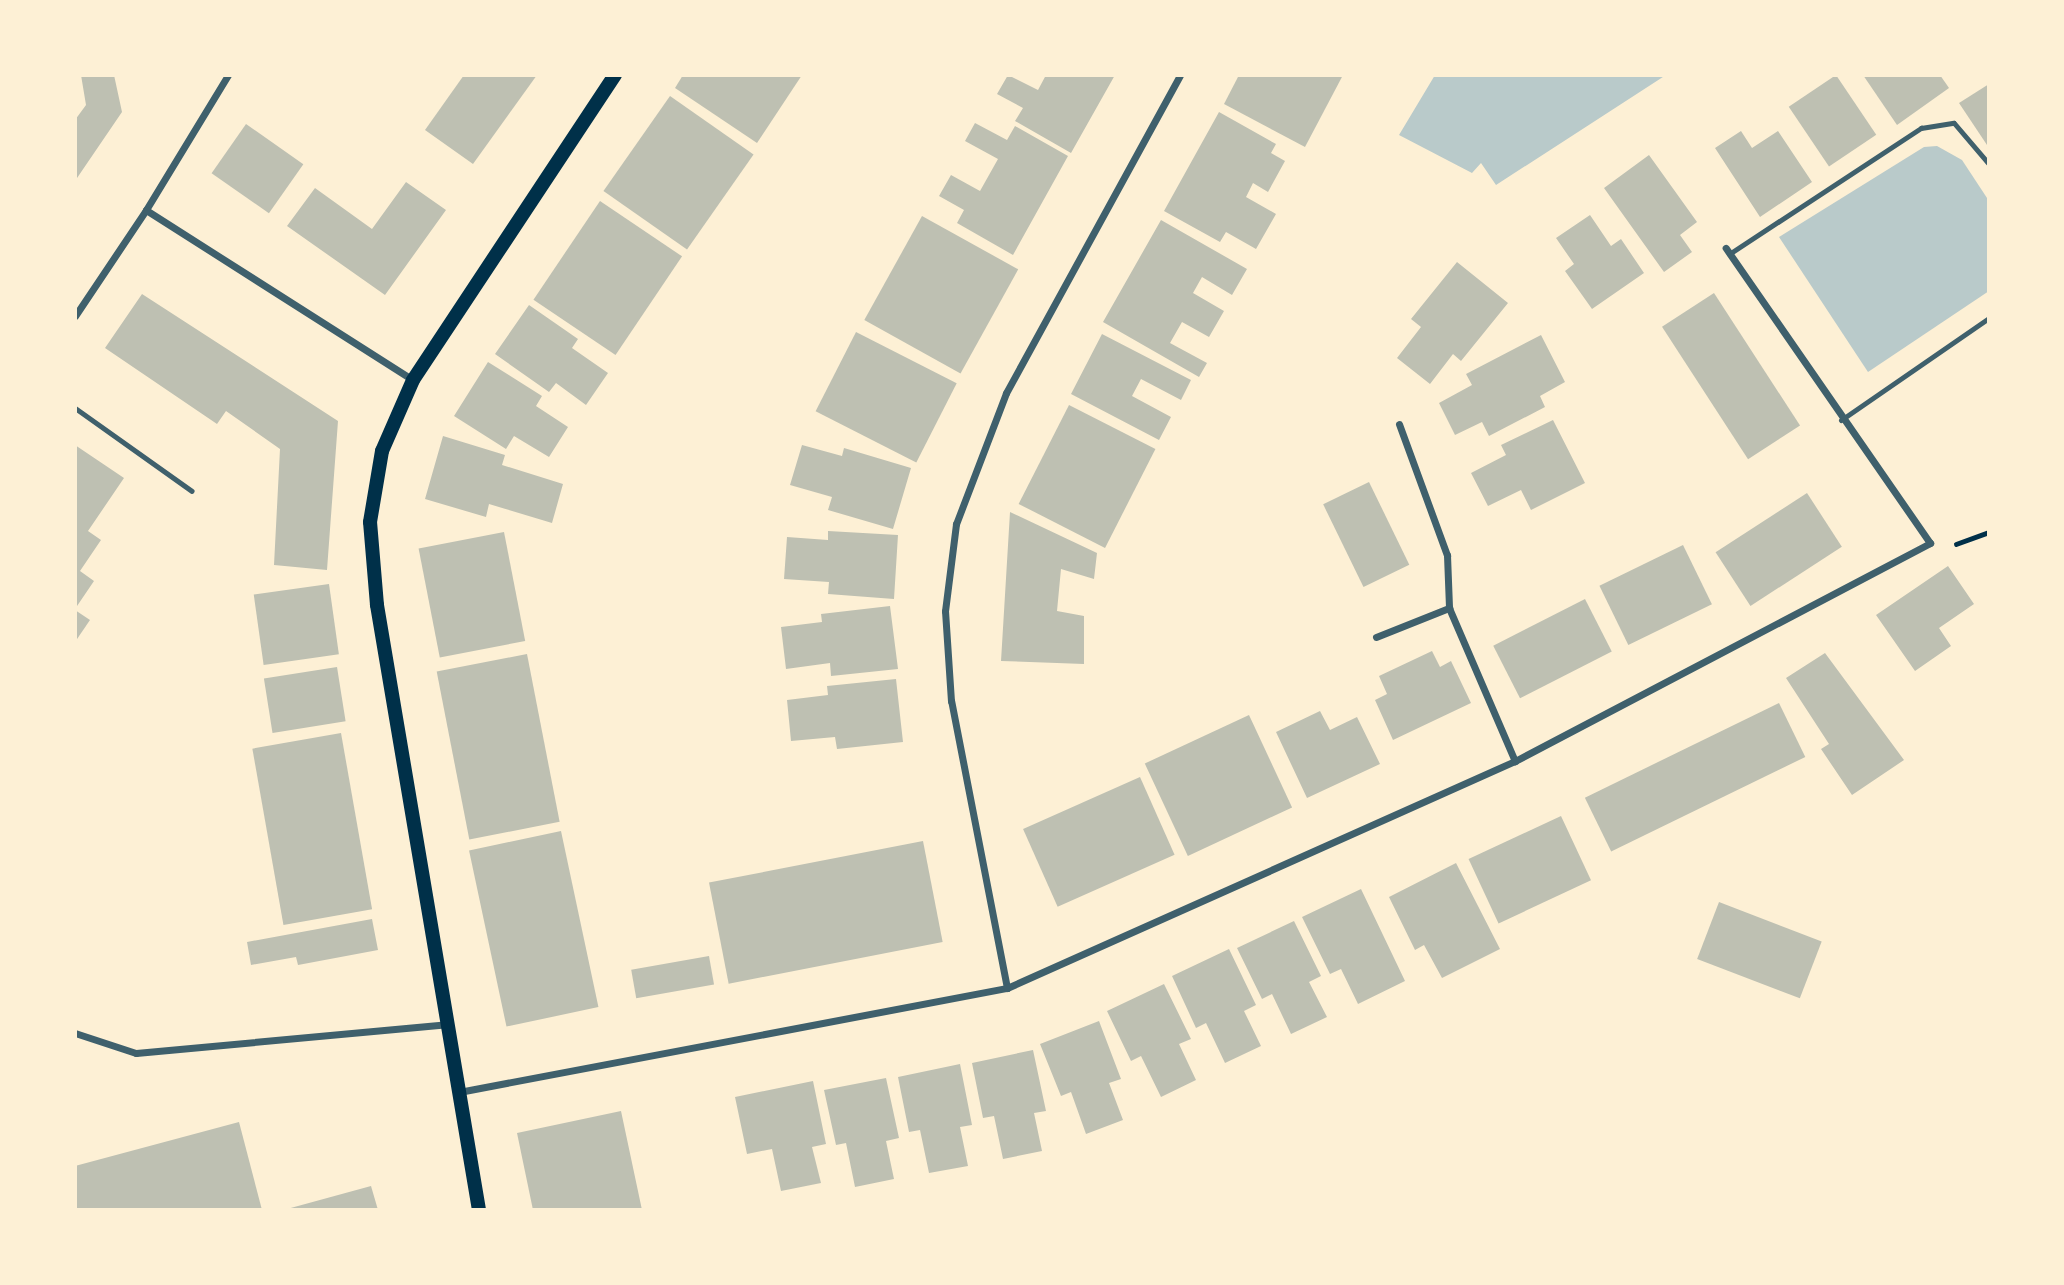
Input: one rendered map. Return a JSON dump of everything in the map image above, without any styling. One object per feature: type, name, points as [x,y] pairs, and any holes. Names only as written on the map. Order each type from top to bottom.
[{"type":"main road","points":[[479,1210],[447,1024],[369,522],[382,451],[413,380],[615,75]]},
{"type":"street","points":[[75,316],[146,210],[228,75]]},
{"type":"street","points":[[1007,988],[951,701],[945,611],[956,524],[1006,393],[1180,75]]},
{"type":"street","points":[[146,210],[413,380]]},
{"type":"street","points":[[458,1092],[1007,988],[1516,761],[1747,644],[1930,543],[1841,421],[1728,251]]},
{"type":"street","points":[[1399,424],[1447,555],[1449,608],[1516,761]]},
{"type":"street","points":[[1376,637],[1449,608]]},
{"type":"street","points":[[75,1033],[136,1054],[447,1024]]},
{"type":"lane","points":[[1728,251],[1922,128],[1954,123],[1989,164]]},
{"type":"lane","points":[[1841,421],[1989,318]]},
{"type":"lane","points":[[75,408],[192,491]]},
{"type":"path","points":[[1930,543],[1957,545],[1989,532]]},
{"type":"shaded area","points":[[1435,75],[1666,75],[1496,185],[1481,163],[1472,173],[1399,135]]},
{"type":"shaded area","points":[[1937,146],[1962,160],[1989,201],[1989,291],[1868,372],[1779,237],[1924,147]]},
{"type":"building","points":[[81,75],[114,75],[122,112],[75,181],[75,120],[86,105]]},
{"type":"building","points":[[464,75],[537,75],[473,164],[425,130]]},
{"type":"building","points":[[683,75],[802,75],[757,143],[675,88]]},
{"type":"building","points":[[1008,75],[1038,90],[1046,75],[1115,75],[1071,153],[1015,121],[1023,108],[997,94]]},
{"type":"building","points":[[1239,75],[1343,75],[1305,147],[1224,104]]},
{"type":"building","points":[[1836,75],[1876,135],[1829,167],[1789,107]]},
{"type":"building","points":[[1863,75],[1940,75],[1949,88],[1897,125]]},
{"type":"building","points":[[1989,84],[1989,148],[1959,103]]},
{"type":"building","points":[[670,96],[754,155],[687,250],[603,191]]},
{"type":"building","points":[[1219,112],[1276,144],[1271,153],[1285,161],[1268,192],[1253,183],[1246,197],[1276,214],[1256,249],[1226,232],[1220,242],[1164,211]]},
{"type":"building","points":[[975,123],[1007,140],[1015,126],[1068,156],[1013,255],[957,223],[964,210],[939,196],[951,175],[980,191],[998,159],[965,141]]},
{"type":"building","points":[[246,124],[303,164],[269,213],[212,173]]},
{"type":"building","points":[[1741,131],[1752,148],[1778,131],[1812,182],[1760,217],[1715,148]]},
{"type":"building","points":[[1649,155],[1697,222],[1680,235],[1692,252],[1664,272],[1604,188]]},
{"type":"building","points":[[406,182],[446,210],[385,295],[287,226],[315,188],[372,229]]},
{"type":"building","points":[[600,201],[682,256],[616,355],[533,300]]},
{"type":"building","points":[[1590,215],[1611,246],[1621,239],[1644,273],[1592,309],[1565,271],[1574,264],[1556,238]]},
{"type":"building","points":[[922,216],[1018,269],[961,373],[864,320]]},
{"type":"building","points":[[1161,220],[1247,269],[1232,295],[1202,277],[1193,293],[1224,311],[1209,337],[1182,322],[1170,343],[1207,363],[1199,377],[1103,322]]},
{"type":"building","points":[[1457,262],[1508,303],[1461,361],[1453,354],[1430,384],[1397,358],[1421,327],[1411,319]]},
{"type":"building","points":[[1714,293],[1800,426],[1748,459],[1662,327]]},
{"type":"building","points":[[142,294],[338,421],[327,570],[274,565],[280,449],[226,411],[217,424],[105,348]]},
{"type":"building","points":[[529,305],[578,339],[572,348],[608,373],[586,405],[556,383],[549,392],[495,354]]},
{"type":"building","points":[[856,332],[957,383],[916,463],[816,411]]},
{"type":"building","points":[[1102,334],[1191,380],[1181,400],[1141,379],[1132,396],[1171,417],[1159,440],[1071,394]]},
{"type":"building","points":[[1541,335],[1565,382],[1540,396],[1545,407],[1489,436],[1482,422],[1455,435],[1439,403],[1472,385],[1466,374]]},
{"type":"building","points":[[488,362],[542,396],[536,406],[568,427],[549,457],[514,436],[506,449],[454,416]]},
{"type":"building","points":[[1069,405],[1155,449],[1105,548],[1019,504]]},
{"type":"building","points":[[1553,420],[1585,483],[1531,510],[1521,490],[1488,506],[1471,473],[1506,455],[1501,445]]},
{"type":"building","points":[[443,436],[505,455],[502,465],[563,484],[552,523],[489,504],[486,517],[425,499]]},
{"type":"building","points":[[75,445],[124,478],[88,531],[101,540],[80,571],[94,581],[75,609]]},
{"type":"building","points":[[802,445],[842,456],[844,448],[911,468],[893,529],[828,510],[832,497],[790,485]]},
{"type":"building","points":[[1369,482],[1409,565],[1363,587],[1323,504]]},
{"type":"building","points":[[1807,493],[1842,547],[1750,606],[1716,552]]},
{"type":"building","points":[[1010,512],[1097,553],[1094,579],[1061,569],[1057,611],[1084,616],[1084,664],[1001,661]]},
{"type":"building","points":[[828,531],[898,535],[894,599],[828,594],[829,582],[784,579],[787,537],[828,540]]},
{"type":"building","points":[[504,532],[525,641],[440,658],[419,549]]},
{"type":"building","points":[[1683,545],[1712,604],[1628,645],[1599,586]]},
{"type":"building","points":[[1948,566],[1974,604],[1939,628],[1951,646],[1915,671],[1876,615]]},
{"type":"building","points":[[329,584],[339,654],[264,665],[254,595]]},
{"type":"building","points":[[1585,599],[1612,652],[1520,698],[1493,646]]},
{"type":"building","points":[[890,606],[898,669],[831,676],[830,663],[786,669],[781,627],[822,622],[821,614]]},
{"type":"building","points":[[75,610],[90,620],[75,642]]},
{"type":"building","points":[[1432,651],[1440,667],[1451,661],[1471,703],[1393,740],[1375,700],[1387,694],[1379,676]]},
{"type":"building","points":[[1825,653],[1904,760],[1852,795],[1821,749],[1829,744],[1786,678]]},
{"type":"building","points":[[527,654],[560,822],[469,839],[437,672]]},
{"type":"building","points":[[337,667],[346,721],[273,733],[264,679]]},
{"type":"building","points":[[896,679],[903,742],[837,749],[835,737],[791,741],[787,700],[828,695],[827,686]]},
{"type":"building","points":[[1779,703],[1805,757],[1611,852],[1585,798]]},
{"type":"building","points":[[1320,711],[1330,730],[1357,717],[1380,764],[1307,798],[1276,732]]},
{"type":"building","points":[[1249,715],[1292,807],[1188,856],[1145,764]]},
{"type":"building","points":[[341,733],[372,909],[283,925],[252,749]]},
{"type":"building","points":[[1140,777],[1175,855],[1058,907],[1023,829]]},
{"type":"building","points":[[1561,816],[1591,880],[1499,923],[1469,859]]},
{"type":"building","points":[[561,831],[598,1007],[506,1027],[469,851]]},
{"type":"building","points":[[923,841],[943,942],[729,984],[709,883]]},
{"type":"building","points":[[1456,863],[1500,949],[1442,978],[1424,945],[1415,950],[1389,897]]},
{"type":"building","points":[[1361,889],[1405,981],[1358,1004],[1341,969],[1330,974],[1302,917]]},
{"type":"building","points":[[1719,902],[1822,941],[1800,998],[1697,959]]},
{"type":"building","points":[[372,919],[378,950],[298,965],[296,957],[251,965],[247,942]]},
{"type":"building","points":[[1294,921],[1321,976],[1309,982],[1327,1017],[1291,1034],[1272,994],[1262,999],[1237,948]]},
{"type":"building","points":[[1229,949],[1256,1005],[1244,1011],[1261,1046],[1225,1063],[1206,1023],[1196,1028],[1172,976]]},
{"type":"building","points":[[709,956],[714,985],[636,998],[631,970]]},
{"type":"building","points":[[1164,984],[1191,1039],[1179,1044],[1196,1080],[1161,1097],[1141,1056],[1131,1061],[1107,1011]]},
{"type":"building","points":[[1099,1021],[1121,1079],[1109,1083],[1123,1120],[1086,1134],[1071,1092],[1061,1096],[1040,1044]]},
{"type":"building","points":[[1033,1050],[1046,1111],[1034,1113],[1042,1151],[1003,1159],[994,1116],[983,1118],[972,1063]]},
{"type":"building","points":[[960,1064],[972,1125],[960,1127],[968,1166],[929,1173],[920,1130],[909,1132],[898,1077]]},
{"type":"building","points":[[886,1078],[899,1138],[886,1141],[894,1179],[855,1187],[846,1143],[836,1145],[824,1090]]},
{"type":"building","points":[[813,1081],[826,1144],[812,1147],[821,1183],[781,1191],[772,1149],[747,1154],[735,1097]]},
{"type":"building","points":[[621,1111],[642,1210],[533,1210],[517,1133]]},
{"type":"building","points":[[239,1122],[262,1210],[76,1210],[75,1166]]},
{"type":"building","points":[[371,1186],[378,1210],[287,1210],[287,1209]]}]
